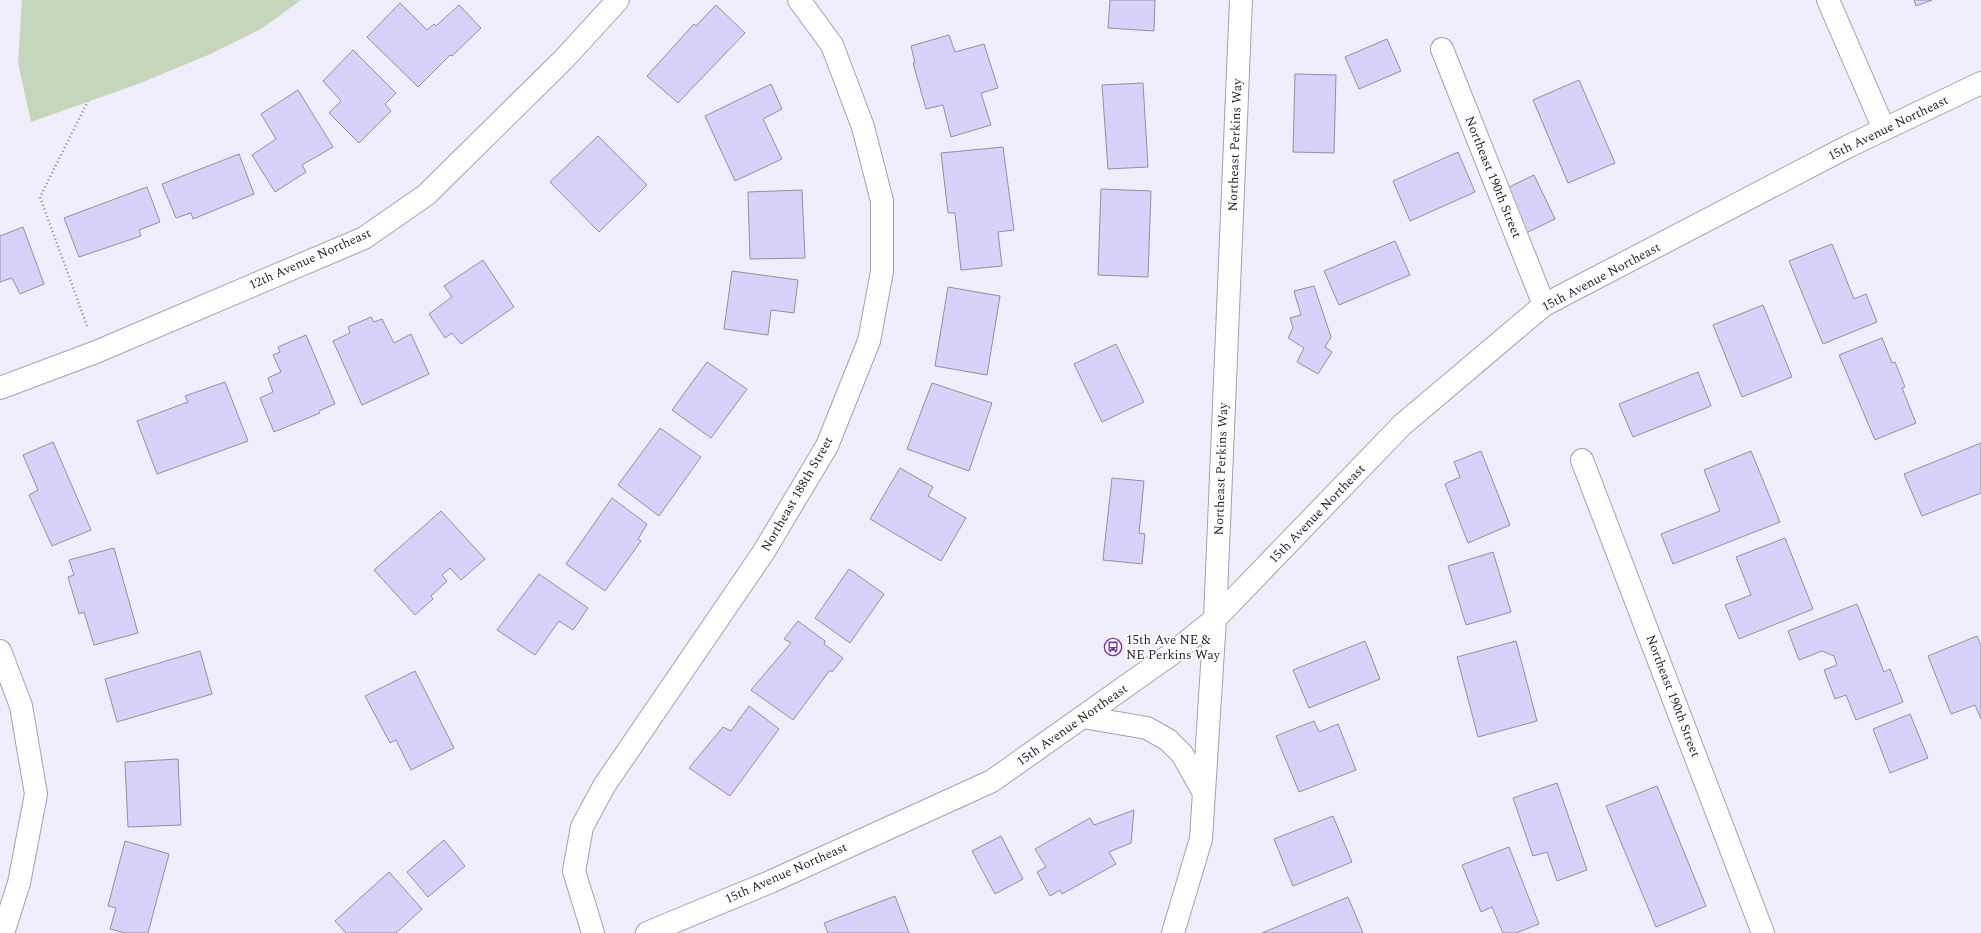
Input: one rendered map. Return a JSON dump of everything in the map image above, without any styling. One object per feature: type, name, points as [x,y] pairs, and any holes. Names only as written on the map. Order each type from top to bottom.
[{"type":"street","name":"12th Avenue Northeast","points":[[0,388],[96,352],[364,238],[426,195],[564,59],[618,0]]},
{"type":"street","name":"Northeast 188th Street","points":[[593,933],[574,872],[582,827],[604,786],[763,554],[819,460],[869,342],[882,271],[882,200],[863,127],[832,45],[799,0]]},
{"type":"street","name":"Northeast Perkins Way","points":[[1173,933],[1201,838],[1215,619],[1241,0]]},
{"type":"street","points":[[1828,0],[1884,129]]},
{"type":"street","name":"Northeast 190th Street","points":[[1442,49],[1544,305]]},
{"type":"street","name":"15th Avenue Northeast","points":[[647,933],[770,882],[992,781],[1170,655],[1215,619],[1402,425],[1544,305],[1884,129],[1981,83]]},
{"type":"street","name":"Northeast 190th Street","points":[[1582,460],[1763,933]]},
{"type":"street","points":[[0,651],[21,706],[36,794],[19,883],[3,933]]},
{"type":"street","points":[[1083,718],[1147,728],[1168,740],[1182,754],[1204,793]]},
{"type":"path","points":[[88,101],[40,197],[96,352]]},
{"type":"green space","points":[[22,0],[301,0],[261,29],[208,55],[138,84],[31,122],[18,63]]},
{"type":"building","points":[[1110,0],[1155,0],[1154,31],[1108,28]]},
{"type":"building","points":[[1914,0],[1932,0],[1916,6]]},
{"type":"building","points":[[400,3],[427,30],[434,24],[436,26],[459,5],[481,28],[452,56],[450,55],[418,87],[367,37]]},
{"type":"building","points":[[716,5],[745,33],[678,103],[647,76],[694,24],[696,26]]},
{"type":"building","points":[[949,35],[955,52],[984,44],[998,88],[981,93],[991,125],[951,137],[943,105],[926,109],[913,63],[915,63],[911,46]]},
{"type":"building","points":[[1387,39],[1401,71],[1359,89],[1345,57]]},
{"type":"building","points":[[353,50],[396,93],[385,104],[391,111],[359,143],[329,113],[341,101],[323,81]]},
{"type":"building","points":[[1295,74],[1336,75],[1334,153],[1293,152]]},
{"type":"building","points":[[1579,80],[1615,163],[1568,183],[1533,100]]},
{"type":"building","points":[[1143,83],[1148,167],[1108,169],[1102,85]]},
{"type":"building","points":[[771,84],[782,109],[763,119],[782,159],[735,181],[705,116]]},
{"type":"building","points":[[298,90],[333,147],[302,165],[306,172],[275,192],[252,155],[276,139],[261,114]]},
{"type":"building","points":[[598,136],[647,185],[599,232],[550,182]]},
{"type":"building","points":[[1003,147],[1014,230],[998,232],[1002,266],[961,270],[955,213],[948,213],[941,153]]},
{"type":"building","points":[[1458,152],[1475,192],[1410,221],[1393,181]]},
{"type":"building","points":[[239,154],[254,194],[193,219],[191,213],[176,218],[162,184]]},
{"type":"building","points":[[1534,175],[1555,219],[1522,235],[1501,191]]},
{"type":"building","points":[[147,187],[160,222],[139,230],[141,236],[79,257],[64,218]]},
{"type":"building","points":[[1101,189],[1151,191],[1148,277],[1098,275]]},
{"type":"building","points":[[802,190],[805,258],[750,259],[748,192]]},
{"type":"building","points":[[23,227],[44,284],[20,294],[12,278],[0,282],[0,236]]},
{"type":"building","points":[[1395,241],[1410,275],[1339,305],[1324,271]]},
{"type":"building","points":[[1832,244],[1854,299],[1866,294],[1877,322],[1823,344],[1789,261]]},
{"type":"building","points":[[483,260],[514,307],[461,344],[452,333],[445,338],[429,314],[452,297],[444,286]]},
{"type":"building","points":[[732,271],[798,280],[794,313],[771,310],[768,335],[724,329]]},
{"type":"building","points":[[1314,286],[1331,337],[1325,347],[1332,352],[1318,374],[1297,362],[1304,348],[1288,338],[1293,328],[1290,318],[1301,315],[1294,291]]},
{"type":"building","points":[[948,287],[1000,296],[987,375],[935,366]]},
{"type":"building","points":[[1763,305],[1792,377],[1742,397],[1713,325]]},
{"type":"building","points":[[371,317],[374,322],[382,319],[394,343],[411,334],[429,374],[362,405],[333,341],[350,333],[348,327]]},
{"type":"building","points":[[306,335],[335,404],[319,411],[320,413],[274,432],[260,398],[273,392],[268,378],[281,372],[273,355],[280,352],[278,347]]},
{"type":"building","points":[[1882,338],[1892,363],[1895,362],[1905,387],[1902,388],[1916,423],[1875,440],[1839,355]]},
{"type":"building","points":[[1116,344],[1144,402],[1102,422],[1074,364]]},
{"type":"building","points":[[707,362],[747,389],[711,438],[672,410]]},
{"type":"building","points":[[1698,372],[1711,406],[1633,437],[1619,404]]},
{"type":"building","points":[[225,382],[248,441],[157,474],[137,421],[188,402],[185,396]]},
{"type":"building","points":[[932,383],[992,403],[969,471],[907,449]]},
{"type":"building","points":[[660,428],[701,457],[659,516],[618,485]]},
{"type":"building","points":[[53,442],[91,530],[52,546],[29,495],[38,490],[23,455]]},
{"type":"building","points":[[1981,443],[1981,493],[1922,516],[1904,474]]},
{"type":"building","points":[[1481,451],[1510,525],[1468,543],[1445,484],[1460,477],[1454,462]]},
{"type":"building","points":[[1751,451],[1780,522],[1673,564],[1661,534],[1720,511],[1704,470]]},
{"type":"building","points":[[900,468],[933,487],[928,496],[966,518],[941,561],[870,519]]},
{"type":"building","points":[[1112,478],[1144,481],[1139,533],[1145,534],[1142,564],[1103,560]]},
{"type":"building","points":[[612,498],[647,524],[638,539],[641,541],[605,591],[566,564]]},
{"type":"building","points":[[441,511],[485,559],[461,580],[450,568],[442,575],[447,581],[431,596],[433,599],[415,615],[374,570]]},
{"type":"building","points":[[1785,538],[1813,609],[1739,639],[1725,605],[1751,595],[1736,557]]},
{"type":"building","points":[[114,548],[138,633],[94,645],[84,612],[79,614],[68,577],[74,575],[69,560]]},
{"type":"building","points":[[1493,552],[1511,612],[1466,625],[1448,566]]},
{"type":"building","points":[[849,569],[884,594],[850,643],[815,618]]},
{"type":"building","points":[[539,574],[588,608],[573,630],[559,621],[535,655],[497,630]]},
{"type":"building","points":[[1857,604],[1884,672],[1890,669],[1903,702],[1856,720],[1846,695],[1835,699],[1824,670],[1837,665],[1834,656],[1822,651],[1799,660],[1788,631]]},
{"type":"building","points":[[798,621],[825,641],[824,644],[843,658],[832,672],[830,670],[793,720],[751,690],[791,643],[784,639]]},
{"type":"building","points":[[1977,636],[1981,645],[1981,719],[1975,705],[1951,714],[1928,656]]},
{"type":"building","points":[[1365,641],[1380,679],[1309,708],[1293,670]]},
{"type":"building","points":[[1516,641],[1537,721],[1478,737],[1457,657]]},
{"type":"building","points":[[200,651],[212,694],[117,722],[105,679]]},
{"type":"building","points":[[415,671],[454,748],[411,770],[396,740],[390,743],[365,696]]},
{"type":"building","points":[[749,706],[779,729],[730,796],[689,768],[723,727],[731,731]]},
{"type":"building","points":[[1910,714],[1928,758],[1890,773],[1873,729]]},
{"type":"building","points":[[1314,721],[1319,732],[1338,724],[1356,770],[1299,792],[1276,736]]},
{"type":"building","points":[[178,759],[181,825],[128,827],[125,762]]},
{"type":"building","points":[[1557,783],[1587,870],[1557,881],[1547,852],[1533,856],[1513,798]]},
{"type":"building","points":[[1657,786],[1706,906],[1656,927],[1606,806]]},
{"type":"building","points":[[1134,810],[1131,843],[1109,852],[1116,864],[1062,894],[1060,890],[1050,896],[1037,872],[1046,867],[1035,849],[1090,818],[1094,825]]},
{"type":"building","points":[[1333,816],[1352,862],[1293,886],[1274,839]]},
{"type":"building","points":[[1001,836],[1023,879],[995,894],[972,851]]},
{"type":"building","points":[[444,840],[465,866],[428,897],[407,872]]},
{"type":"building","points":[[125,841],[169,854],[148,933],[125,933],[110,929],[116,908],[108,906]]},
{"type":"building","points":[[1509,847],[1539,924],[1516,933],[1503,933],[1492,907],[1481,912],[1462,865]]},
{"type":"building","points":[[389,872],[422,909],[396,933],[346,933],[335,921]]},
{"type":"building","points":[[895,896],[909,933],[828,933],[824,923]]},
{"type":"building","points":[[1348,897],[1363,933],[1262,933]]},
{"type":"place","name":"15th Ave NE & NE Perkins Way","points":[[1113,647]]}]
